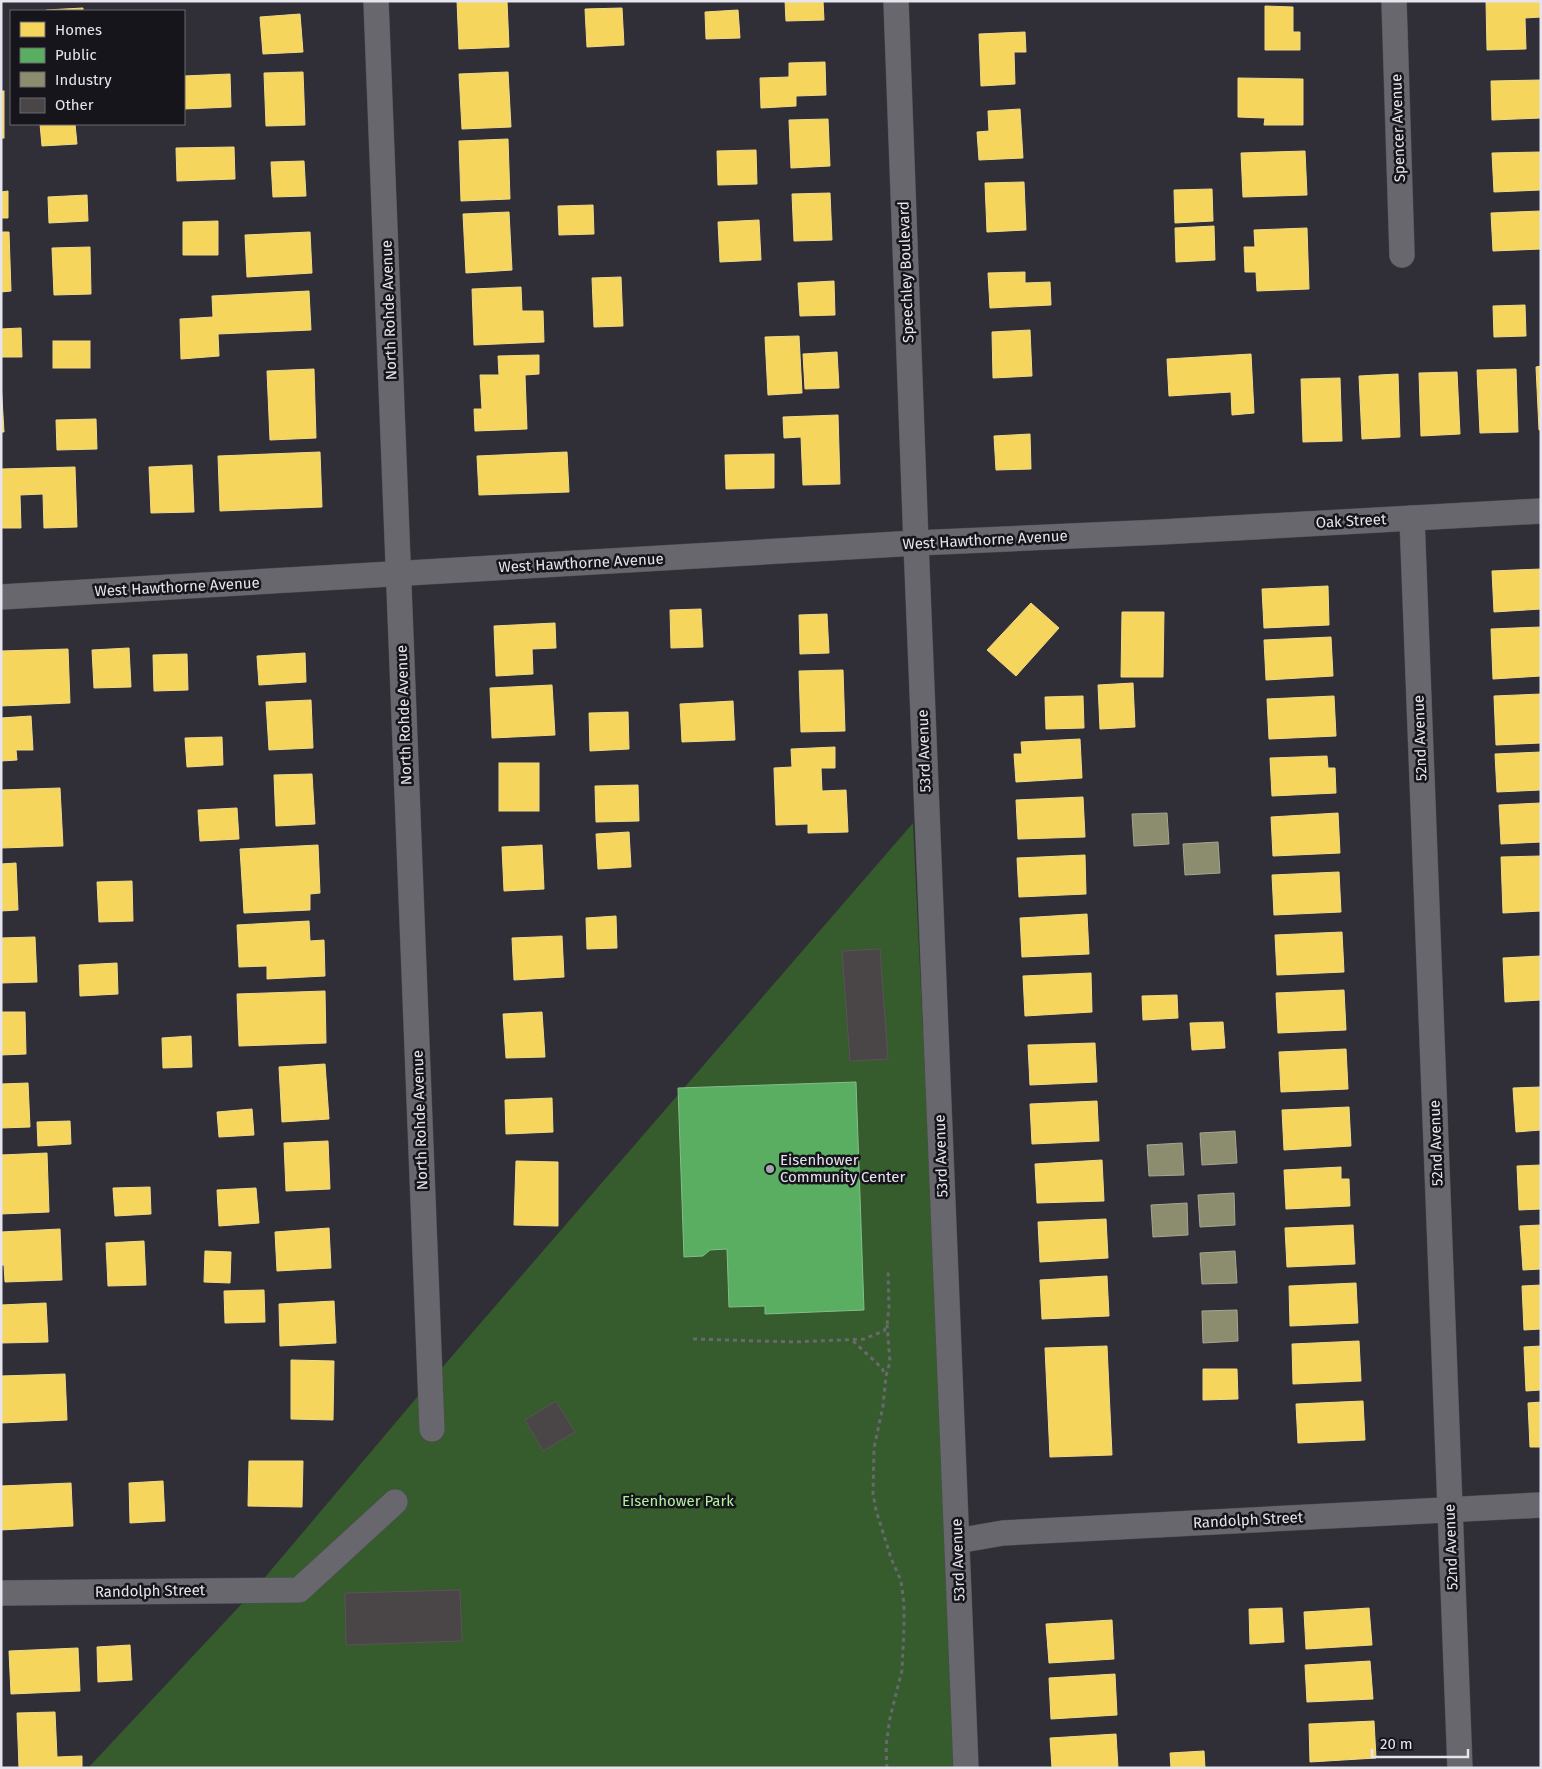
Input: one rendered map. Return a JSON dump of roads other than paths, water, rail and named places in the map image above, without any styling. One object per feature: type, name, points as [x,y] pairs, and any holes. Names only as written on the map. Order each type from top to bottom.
[{"type":"street","name":"North Rohde Avenue","points":[[376,1],[432,1429]]},
{"type":"street","name":"Speechley Boulevard","points":[[896,1],[916,544]]},
{"type":"street","name":"Spencer Avenue","points":[[1394,1],[1402,255]]},
{"type":"street","name":"Oak Street","points":[[1161,532],[1541,511]]},
{"type":"street","name":"52nd Avenue","points":[[1412,518],[1460,1768]]},
{"type":"street","name":"West Hawthorne Avenue","points":[[1,597],[916,544],[1161,532]]},
{"type":"street","name":"53rd Avenue","points":[[916,544],[966,1768]]},
{"type":"street","name":"Randolph Street","points":[[1,1593],[299,1590],[395,1502]]},
{"type":"street","name":"Randolph Street","points":[[957,1541],[1003,1533],[1541,1505]]},
{"type":"place","name":"Eisenhower Community Center","points":[[770,1169]]},
{"type":"park label","name":"Eisenhower Park","points":[[678,1501]]}]
